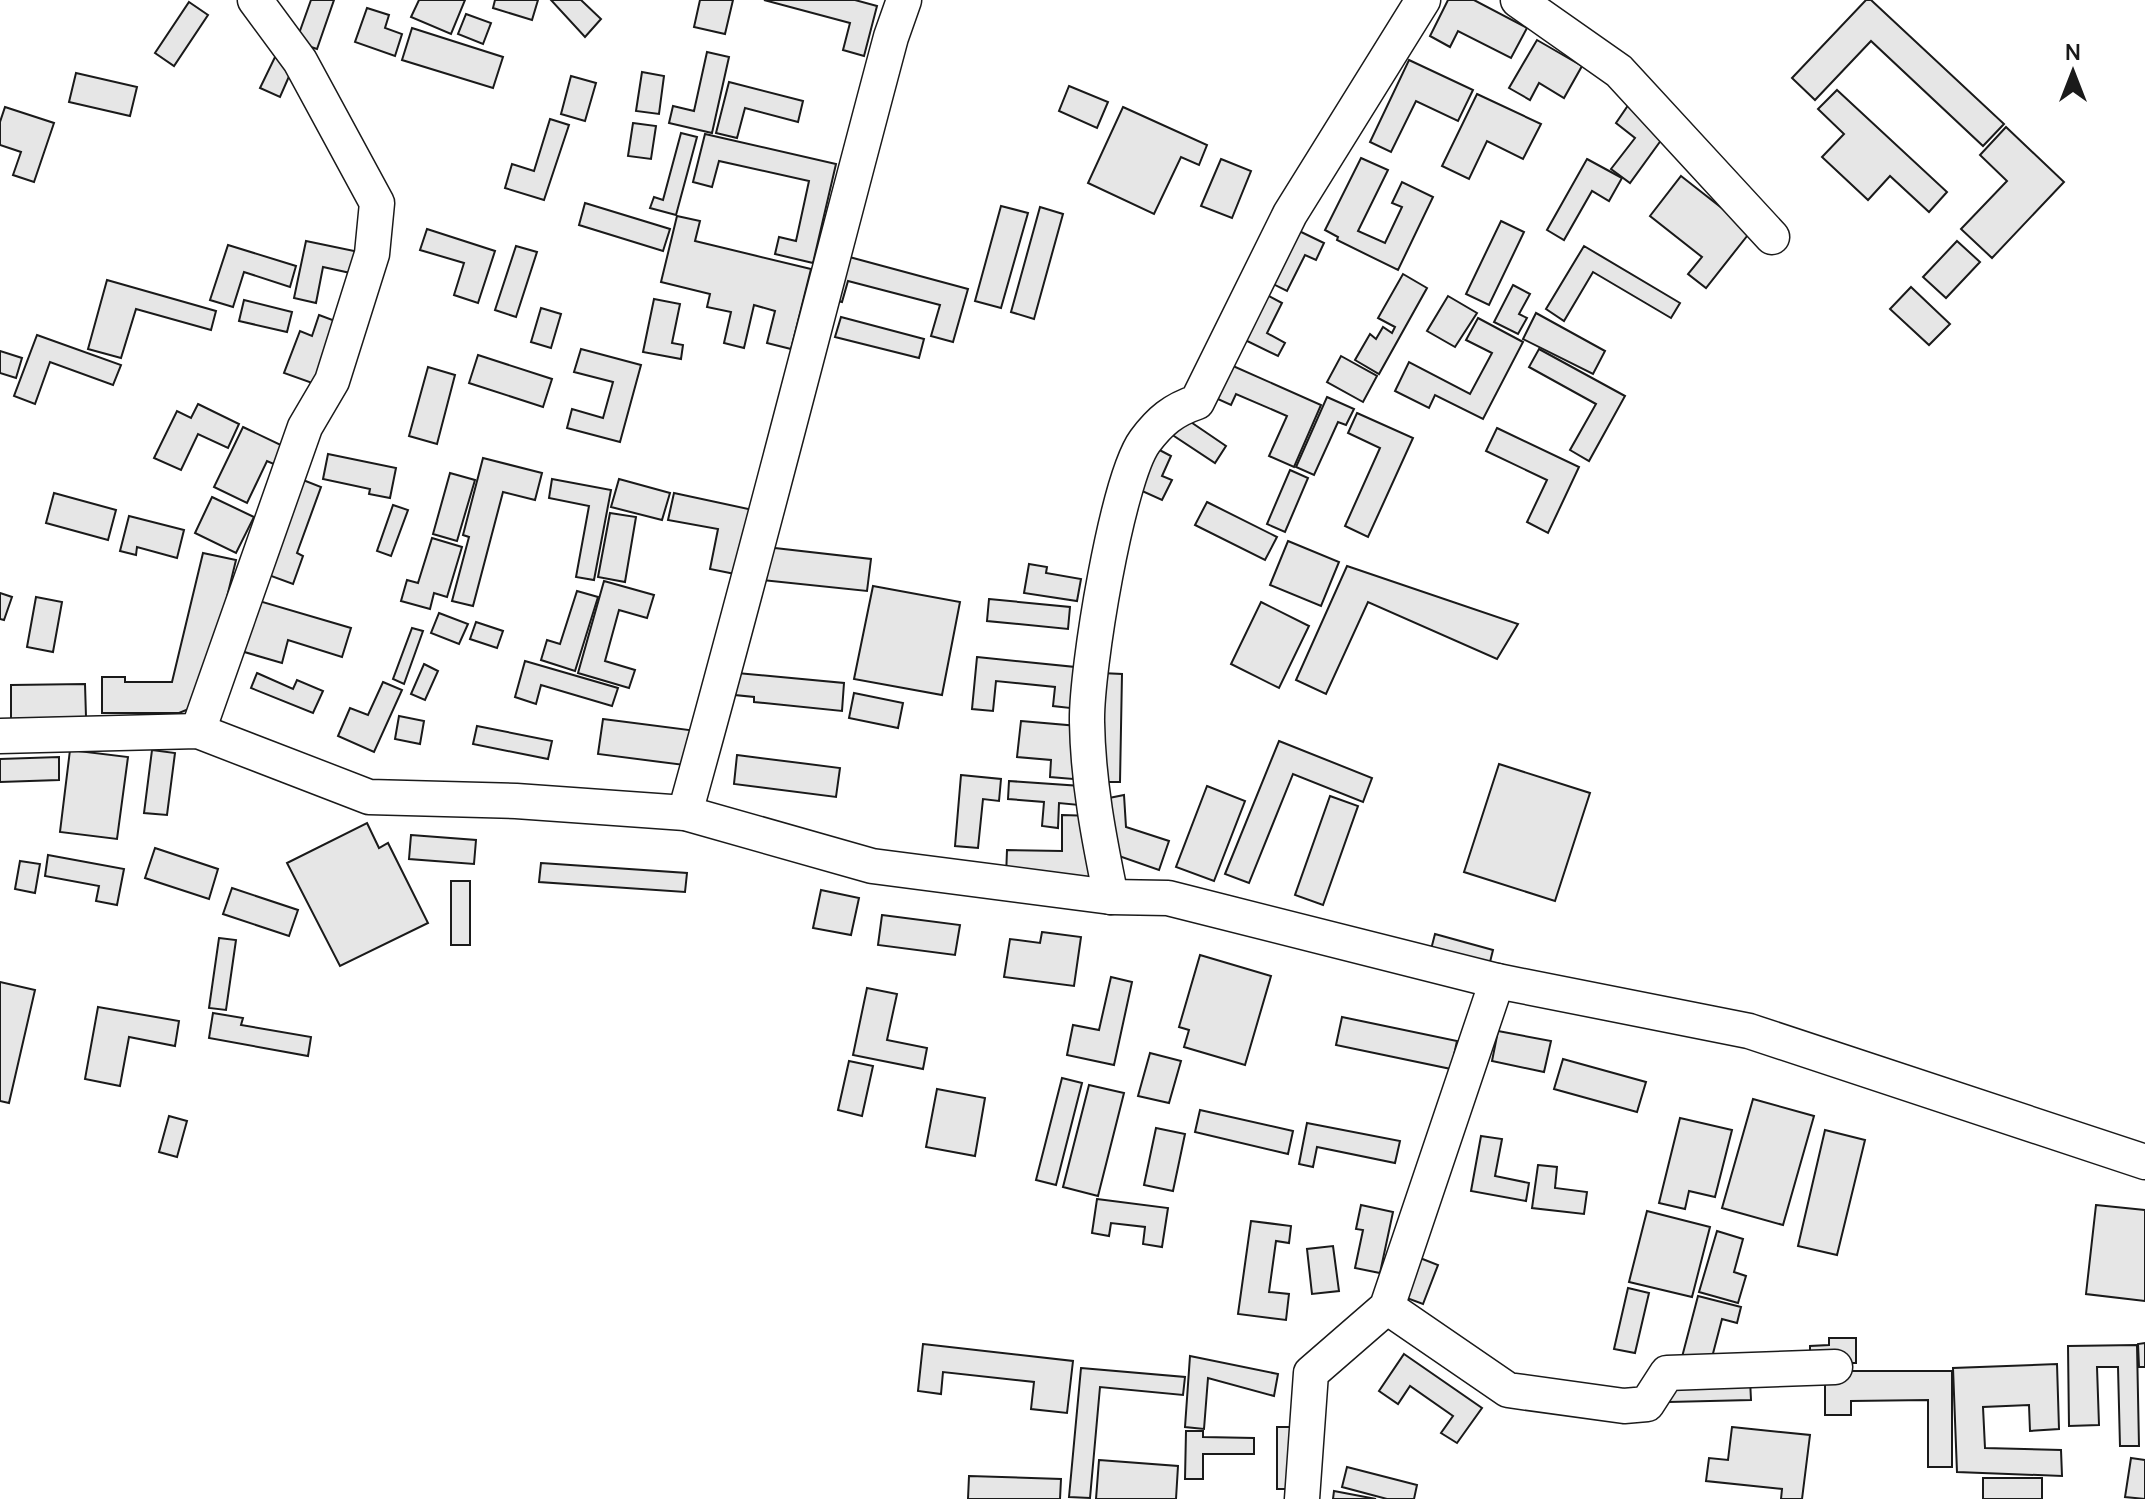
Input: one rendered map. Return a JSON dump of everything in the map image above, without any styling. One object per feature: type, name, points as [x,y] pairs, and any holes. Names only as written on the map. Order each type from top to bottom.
[{"type":"street","points":[[198,731],[305,427],[332,381],[372,254],[376,216],[377,203],[300,61],[255,0]]},
{"type":"street","points":[[685,813],[768,513],[805,360],[887,52],[904,0]]},
{"type":"street","points":[[1111,897],[1091,803],[1086,719],[1096,635],[1122,496],[1143,444],[1171,411],[1197,402],[1290,214],[1423,0]]},
{"type":"street","points":[[1518,0],[1619,71],[1772,237]]},
{"type":"street","points":[[0,736],[198,731],[369,797],[516,801],[685,813],[872,866],[1111,897],[1168,898],[1497,981],[1749,1031],[2145,1162]]},
{"type":"street","points":[[1302,1499],[1311,1373],[1387,1307],[1497,981]]},
{"type":"street","points":[[1387,1307],[1508,1390],[1624,1406],[1647,1404],[1667,1373],[1835,1367]]},
{"type":"building","points":[[311,0],[334,0],[317,49],[296,42]]},
{"type":"building","points":[[419,0],[465,0],[451,34],[411,17]]},
{"type":"building","points":[[495,0],[538,0],[532,20],[493,8]]},
{"type":"building","points":[[551,0],[581,0],[601,19],[585,37]]},
{"type":"building","points":[[700,0],[733,0],[725,34],[694,27]]},
{"type":"building","points":[[764,0],[855,0],[877,6],[864,56],[843,50],[850,23]]},
{"type":"building","points":[[1448,0],[1474,0],[1527,28],[1511,58],[1458,31],[1450,47],[1430,36]]},
{"type":"building","points":[[1866,0],[1871,0],[2004,124],[1983,146],[1871,41],[1815,100],[1792,78]]},
{"type":"building","points":[[189,2],[208,15],[174,66],[155,53]]},
{"type":"building","points":[[367,8],[389,15],[385,28],[402,34],[395,56],[355,42]]},
{"type":"building","points":[[466,14],[491,23],[483,44],[458,34]]},
{"type":"building","points":[[412,28],[503,57],[493,88],[402,60]]},
{"type":"building","points":[[1537,40],[1582,66],[1564,98],[1539,83],[1530,100],[1509,88]]},
{"type":"building","points":[[707,52],[729,57],[712,133],[669,123],[673,106],[694,111]]},
{"type":"building","points":[[275,57],[294,65],[280,97],[260,88]]},
{"type":"building","points":[[1409,60],[1473,90],[1458,121],[1416,101],[1391,152],[1370,142]]},
{"type":"building","points":[[642,72],[664,76],[659,114],[636,111]]},
{"type":"building","points":[[76,73],[137,87],[130,116],[69,102]]},
{"type":"building","points":[[571,76],[596,83],[585,121],[561,114]]},
{"type":"building","points":[[729,82],[803,101],[798,122],[745,108],[737,138],[716,133]]},
{"type":"building","points":[[1069,86],[1108,102],[1097,128],[1059,111]]},
{"type":"building","points":[[1837,90],[1947,192],[1929,212],[1890,176],[1868,200],[1822,157],[1844,134],[1818,109]]},
{"type":"building","points":[[1477,94],[1541,124],[1523,159],[1487,141],[1469,179],[1442,166]]},
{"type":"building","points":[[1629,104],[1667,132],[1630,183],[1611,169],[1635,138],[1616,123]]},
{"type":"building","points":[[5,107],[54,123],[34,182],[13,175],[21,152],[0,145],[0,122]]},
{"type":"building","points":[[1123,107],[1207,145],[1199,165],[1181,157],[1154,214],[1088,183]]},
{"type":"building","points":[[550,119],[569,125],[544,200],[505,188],[512,164],[534,171]]},
{"type":"building","points":[[633,123],[656,126],[651,159],[628,156]]},
{"type":"building","points":[[2006,127],[2064,182],[1992,258],[1961,229],[2007,181],[1980,155]]},
{"type":"building","points":[[681,133],[697,137],[676,215],[650,208],[654,197],[663,200]]},
{"type":"building","points":[[705,134],[836,164],[813,263],[775,254],[779,237],[796,241],[809,181],[719,161],[712,187],[693,182]]},
{"type":"building","points":[[1361,158],[1388,170],[1358,231],[1385,243],[1402,207],[1392,203],[1402,182],[1433,197],[1398,270],[1337,240],[1338,237],[1325,230]]},
{"type":"building","points":[[1221,159],[1251,171],[1232,218],[1201,206]]},
{"type":"building","points":[[1587,159],[1622,178],[1609,201],[1592,191],[1564,240],[1547,230]]},
{"type":"building","points":[[1681,176],[1751,231],[1706,288],[1688,274],[1702,257],[1650,216]]},
{"type":"building","points":[[585,203],[670,229],[663,251],[579,225]]},
{"type":"building","points":[[1001,206],[1028,213],[1001,308],[975,301]]},
{"type":"building","points":[[1040,207],[1063,214],[1034,319],[1011,312]]},
{"type":"building","points":[[677,216],[700,221],[695,241],[811,269],[791,349],[767,343],[775,311],[754,305],[744,348],[724,343],[731,312],[707,307],[710,294],[661,282]]},
{"type":"building","points":[[1501,221],[1524,232],[1489,305],[1466,294]]},
{"type":"building","points":[[427,229],[495,251],[478,303],[454,295],[464,263],[420,250]]},
{"type":"building","points":[[1295,229],[1324,243],[1316,260],[1305,255],[1287,291],[1269,282]]},
{"type":"building","points":[[306,241],[359,252],[355,274],[323,267],[316,303],[294,298]]},
{"type":"building","points":[[1957,241],[1980,262],[1946,298],[1923,277]]},
{"type":"building","points":[[228,245],[296,266],[290,287],[244,272],[233,307],[210,300]]},
{"type":"building","points":[[516,246],[537,252],[516,317],[495,310]]},
{"type":"building","points":[[1584,246],[1680,303],[1671,318],[1593,272],[1564,321],[1546,309]]},
{"type":"building","points":[[842,255],[968,289],[953,342],[931,336],[940,305],[848,281],[842,302],[829,299]]},
{"type":"building","points":[[1403,274],[1427,288],[1379,374],[1355,360],[1370,334],[1376,339],[1383,327],[1392,333],[1395,327],[1378,318]]},
{"type":"building","points":[[107,280],[216,311],[211,330],[136,309],[121,358],[88,349]]},
{"type":"building","points":[[1513,285],[1530,294],[1519,314],[1527,318],[1518,334],[1494,322]]},
{"type":"building","points":[[1911,287],[1950,324],[1929,345],[1890,309]]},
{"type":"building","points":[[1265,294],[1282,303],[1267,333],[1285,343],[1278,356],[1243,339]]},
{"type":"building","points":[[1448,296],[1477,313],[1455,347],[1427,331]]},
{"type":"building","points":[[654,299],[680,304],[672,343],[683,345],[681,359],[643,352]]},
{"type":"building","points":[[244,300],[292,312],[287,332],[239,321]]},
{"type":"building","points":[[541,308],[561,314],[551,348],[531,342]]},
{"type":"building","points":[[1536,313],[1605,351],[1593,374],[1523,339]]},
{"type":"building","points":[[319,315],[338,322],[315,384],[284,373],[300,331],[312,336]]},
{"type":"building","points":[[841,317],[924,339],[919,358],[835,337]]},
{"type":"building","points":[[1478,318],[1523,342],[1483,419],[1435,395],[1429,408],[1395,391],[1409,362],[1470,394],[1492,353],[1466,340]]},
{"type":"building","points":[[37,335],[121,365],[113,385],[50,362],[35,404],[14,396]]},
{"type":"building","points":[[581,349],[641,365],[620,442],[567,428],[572,409],[603,418],[613,382],[574,372]]},
{"type":"building","points":[[1539,349],[1625,396],[1589,461],[1570,450],[1596,404],[1529,367]]},
{"type":"building","points":[[0,351],[22,358],[16,378],[0,373]]},
{"type":"building","points":[[478,355],[552,379],[543,407],[469,383]]},
{"type":"building","points":[[1341,356],[1377,376],[1363,402],[1327,382]]},
{"type":"building","points":[[1224,362],[1321,405],[1294,467],[1269,456],[1287,416],[1236,394],[1231,405],[1209,395]]},
{"type":"building","points":[[428,367],[455,375],[437,444],[409,436]]},
{"type":"building","points":[[1327,397],[1354,409],[1346,425],[1338,422],[1314,475],[1296,467]]},
{"type":"building","points":[[198,404],[239,424],[228,448],[198,434],[181,470],[154,458],[177,411],[191,418]]},
{"type":"building","points":[[1357,413],[1413,438],[1368,537],[1345,526],[1380,448],[1348,433]]},
{"type":"building","points":[[1179,414],[1226,446],[1215,463],[1168,432]]},
{"type":"building","points":[[243,427],[285,447],[276,465],[267,461],[247,503],[214,487]]},
{"type":"building","points":[[1497,428],[1579,467],[1548,533],[1527,522],[1547,480],[1486,451]]},
{"type":"building","points":[[1150,445],[1171,456],[1162,476],[1172,480],[1162,500],[1131,486]]},
{"type":"building","points":[[328,454],[396,468],[390,498],[369,494],[370,489],[323,479]]},
{"type":"building","points":[[483,458],[542,473],[535,500],[503,492],[473,606],[452,601],[469,537],[463,535]]},
{"type":"building","points":[[1290,470],[1308,478],[1285,532],[1267,524]]},
{"type":"building","points":[[450,473],[475,480],[457,541],[433,534]]},
{"type":"building","points":[[298,478],[321,487],[297,553],[303,556],[293,584],[263,573]]},
{"type":"building","points":[[552,479],[611,490],[594,580],[576,577],[589,506],[549,498]]},
{"type":"building","points":[[619,479],[670,493],[662,520],[611,507]]},
{"type":"building","points":[[54,493],[116,510],[108,540],[46,523]]},
{"type":"building","points":[[674,493],[753,510],[740,575],[710,569],[718,529],[668,520]]},
{"type":"building","points":[[212,497],[254,517],[236,553],[195,533]]},
{"type":"building","points":[[1207,502],[1277,537],[1265,560],[1195,525]]},
{"type":"building","points":[[393,505],[408,510],[391,556],[377,551]]},
{"type":"building","points":[[610,513],[636,517],[625,582],[598,577]]},
{"type":"building","points":[[129,516],[184,530],[177,558],[137,547],[136,555],[120,551]]},
{"type":"building","points":[[432,538],[462,547],[447,597],[434,593],[430,609],[401,601],[407,580],[418,583]]},
{"type":"building","points":[[1288,541],[1339,562],[1321,606],[1270,585]]},
{"type":"building","points":[[766,547],[871,559],[867,591],[762,580]]},
{"type":"building","points":[[203,553],[236,560],[201,704],[179,713],[102,713],[102,677],[125,677],[125,682],[172,682]]},
{"type":"building","points":[[1029,564],[1047,567],[1046,573],[1081,579],[1077,601],[1024,593]]},
{"type":"building","points":[[1347,566],[1518,624],[1497,659],[1368,602],[1326,694],[1296,680]]},
{"type":"building","points":[[604,581],[654,595],[647,618],[619,610],[605,661],[635,670],[629,688],[578,673]]},
{"type":"building","points":[[873,586],[960,602],[942,695],[854,679]]},
{"type":"building","points":[[577,591],[598,597],[575,671],[541,660],[547,640],[560,644]]},
{"type":"building","points":[[0,593],[12,597],[4,620],[0,619]]},
{"type":"building","points":[[36,597],[62,602],[53,652],[27,647]]},
{"type":"building","points":[[249,598],[351,628],[342,657],[288,640],[282,663],[234,649]]},
{"type":"building","points":[[989,599],[1070,607],[1068,629],[987,621]]},
{"type":"building","points":[[1261,602],[1309,626],[1279,688],[1231,664]]},
{"type":"building","points":[[439,613],[468,624],[459,644],[431,633]]},
{"type":"building","points":[[476,622],[503,631],[497,648],[470,639]]},
{"type":"building","points":[[412,628],[423,631],[404,684],[393,679]]},
{"type":"building","points":[[977,657],[1075,667],[1070,708],[1053,706],[1055,687],[996,681],[993,711],[972,709]]},
{"type":"building","points":[[525,661],[618,688],[612,706],[541,685],[536,704],[515,697]]},
{"type":"building","points":[[424,664],[438,671],[425,700],[411,694]]},
{"type":"building","points":[[257,673],[293,689],[297,680],[323,691],[313,713],[251,688]]},
{"type":"building","points":[[737,673],[844,683],[842,711],[754,702],[754,697],[735,695]]},
{"type":"building","points":[[1101,673],[1122,674],[1120,782],[1099,782]]},
{"type":"building","points":[[383,682],[402,690],[374,752],[338,736],[350,708],[368,715]]},
{"type":"building","points":[[85,684],[86,717],[11,719],[11,685]]},
{"type":"building","points":[[854,693],[903,703],[898,728],[849,718]]},
{"type":"building","points":[[399,716],[424,721],[420,744],[395,739]]},
{"type":"building","points":[[603,719],[697,731],[692,766],[598,754]]},
{"type":"building","points":[[1021,721],[1078,726],[1073,779],[1050,777],[1051,760],[1017,757]]},
{"type":"building","points":[[477,726],[552,741],[548,759],[473,744]]},
{"type":"building","points":[[1279,741],[1372,778],[1363,802],[1293,774],[1249,883],[1225,874]]},
{"type":"building","points":[[70,750],[128,757],[117,839],[60,832]]},
{"type":"building","points":[[152,750],[175,753],[167,815],[144,813]]},
{"type":"building","points":[[737,755],[840,768],[836,797],[734,784]]},
{"type":"building","points":[[59,757],[59,780],[0,782],[0,759]]},
{"type":"building","points":[[1499,764],[1590,793],[1555,901],[1464,872]]},
{"type":"building","points":[[961,775],[1001,779],[999,801],[983,799],[978,848],[955,846]]},
{"type":"building","points":[[1009,781],[1081,786],[1079,805],[1059,803],[1058,828],[1042,826],[1044,802],[1008,799]]},
{"type":"building","points":[[1207,786],[1245,801],[1214,881],[1176,867]]},
{"type":"building","points":[[1124,795],[1126,827],[1169,841],[1159,870],[1116,855],[1094,801]]},
{"type":"building","points":[[1330,796],[1358,806],[1323,905],[1295,895]]},
{"type":"building","points":[[1062,815],[1093,816],[1092,879],[1006,877],[1007,850],[1062,851]]},
{"type":"building","points":[[367,823],[379,848],[388,843],[428,923],[340,966],[287,863]]},
{"type":"building","points":[[411,835],[476,840],[474,864],[409,859]]},
{"type":"building","points":[[155,848],[218,869],[209,899],[145,878]]},
{"type":"building","points":[[48,855],[124,869],[117,905],[96,901],[99,886],[45,876]]},
{"type":"building","points":[[20,861],[40,864],[35,893],[15,889]]},
{"type":"building","points":[[541,863],[687,873],[685,892],[539,882]]},
{"type":"building","points":[[451,881],[470,881],[470,945],[451,945]]},
{"type":"building","points":[[232,888],[298,910],[289,936],[223,914]]},
{"type":"building","points":[[821,890],[859,898],[851,935],[813,928]]},
{"type":"building","points":[[882,915],[960,925],[955,955],[878,945]]},
{"type":"building","points":[[1042,932],[1081,937],[1074,986],[1004,977],[1010,939],[1040,943]]},
{"type":"building","points":[[1435,934],[1493,950],[1487,974],[1429,957]]},
{"type":"building","points":[[219,938],[236,940],[226,1010],[209,1008]]},
{"type":"building","points":[[1200,955],[1271,976],[1245,1065],[1184,1047],[1189,1030],[1179,1027]]},
{"type":"building","points":[[1111,977],[1132,982],[1114,1065],[1067,1055],[1073,1025],[1099,1030]]},
{"type":"building","points":[[0,982],[35,990],[9,1103],[0,1101]]},
{"type":"building","points":[[867,988],[897,994],[887,1040],[927,1048],[923,1069],[853,1055]]},
{"type":"building","points":[[98,1007],[179,1021],[175,1046],[129,1037],[120,1086],[85,1079]]},
{"type":"building","points":[[213,1013],[243,1018],[241,1025],[311,1037],[308,1056],[209,1038]]},
{"type":"building","points":[[1342,1017],[1457,1041],[1451,1069],[1336,1045]]},
{"type":"building","points":[[1498,1031],[1551,1041],[1544,1072],[1492,1061]]},
{"type":"building","points":[[1150,1053],[1181,1061],[1169,1103],[1138,1096]]},
{"type":"building","points":[[1563,1059],[1646,1082],[1637,1112],[1554,1089]]},
{"type":"building","points":[[849,1061],[873,1066],[862,1116],[838,1110]]},
{"type":"building","points":[[1062,1078],[1082,1083],[1056,1185],[1036,1180]]},
{"type":"building","points":[[1089,1085],[1124,1093],[1098,1196],[1063,1187]]},
{"type":"building","points":[[937,1089],[985,1098],[975,1156],[926,1147]]},
{"type":"building","points":[[1753,1099],[1814,1116],[1783,1225],[1722,1208]]},
{"type":"building","points":[[1200,1110],[1293,1131],[1288,1154],[1195,1132]]},
{"type":"building","points":[[169,1116],[187,1121],[177,1157],[159,1152]]},
{"type":"building","points":[[1680,1118],[1732,1130],[1715,1197],[1689,1191],[1685,1209],[1659,1203]]},
{"type":"building","points":[[1307,1123],[1400,1141],[1395,1163],[1317,1147],[1313,1167],[1299,1164]]},
{"type":"building","points":[[1156,1128],[1185,1134],[1173,1191],[1144,1185]]},
{"type":"building","points":[[1825,1130],[1865,1140],[1837,1255],[1798,1246]]},
{"type":"building","points":[[1481,1136],[1502,1139],[1495,1176],[1529,1183],[1526,1201],[1471,1191]]},
{"type":"building","points":[[1538,1165],[1557,1167],[1555,1188],[1587,1192],[1584,1214],[1532,1208]]},
{"type":"building","points":[[1097,1199],[1168,1208],[1162,1247],[1143,1244],[1145,1227],[1111,1223],[1109,1236],[1092,1233]]},
{"type":"building","points":[[1361,1205],[1393,1212],[1380,1273],[1355,1268],[1363,1230],[1356,1229]]},
{"type":"building","points":[[2096,1205],[2145,1210],[2145,1301],[2086,1294]]},
{"type":"building","points":[[1647,1211],[1710,1227],[1692,1297],[1629,1282]]},
{"type":"building","points":[[1251,1221],[1291,1226],[1289,1243],[1276,1241],[1269,1292],[1289,1294],[1286,1320],[1238,1314]]},
{"type":"building","points":[[1717,1231],[1743,1239],[1734,1272],[1746,1276],[1738,1303],[1699,1292]]},
{"type":"building","points":[[1333,1246],[1339,1291],[1312,1294],[1307,1249]]},
{"type":"building","points":[[1420,1258],[1438,1265],[1423,1304],[1404,1297]]},
{"type":"building","points":[[1628,1288],[1649,1293],[1635,1353],[1614,1349]]},
{"type":"building","points":[[1698,1296],[1741,1307],[1737,1323],[1722,1319],[1710,1365],[1682,1357]]},
{"type":"building","points":[[1829,1338],[1856,1338],[1856,1363],[1810,1363],[1810,1346],[1829,1345]]},
{"type":"building","points":[[2145,1343],[2145,1367],[2139,1367],[2138,1344]]},
{"type":"building","points":[[923,1344],[1073,1361],[1067,1413],[1031,1409],[1034,1382],[943,1372],[941,1394],[918,1391]]},
{"type":"building","points":[[2137,1345],[2139,1446],[2120,1446],[2118,1367],[2097,1367],[2099,1425],[2069,1426],[2068,1346]]},
{"type":"building","points":[[1404,1354],[1482,1408],[1457,1443],[1441,1433],[1453,1416],[1410,1386],[1398,1404],[1379,1391]]},
{"type":"building","points":[[1190,1356],[1278,1374],[1274,1396],[1208,1378],[1204,1429],[1185,1427]]},
{"type":"building","points":[[2057,1364],[2059,1429],[2030,1431],[2029,1405],[1983,1407],[1985,1448],[2061,1450],[2062,1476],[1957,1472],[1953,1368]]},
{"type":"building","points":[[1081,1368],[1185,1377],[1183,1395],[1100,1387],[1090,1498],[1069,1497]]},
{"type":"building","points":[[1825,1371],[1952,1371],[1952,1467],[1928,1467],[1928,1400],[1851,1401],[1851,1415],[1825,1415]]},
{"type":"building","points":[[1750,1379],[1751,1400],[1669,1402],[1668,1381]]},
{"type":"building","points":[[1277,1427],[1294,1427],[1294,1489],[1277,1489]]},
{"type":"building","points":[[1732,1427],[1810,1435],[1802,1499],[1781,1499],[1782,1489],[1706,1481],[1709,1458],[1728,1460]]},
{"type":"building","points":[[1186,1431],[1203,1431],[1203,1437],[1254,1438],[1254,1454],[1203,1454],[1203,1479],[1185,1479]]},
{"type":"building","points":[[2131,1458],[2145,1460],[2145,1499],[2125,1497]]},
{"type":"building","points":[[1099,1460],[1178,1466],[1176,1499],[1096,1499]]},
{"type":"building","points":[[1347,1467],[1417,1485],[1414,1499],[1387,1499],[1342,1487]]},
{"type":"building","points":[[969,1476],[1061,1479],[1060,1499],[968,1499]]},
{"type":"building","points":[[1983,1478],[2042,1478],[2042,1499],[1983,1499]]},
{"type":"building","points":[[1334,1491],[1376,1499],[1333,1499]]}]
